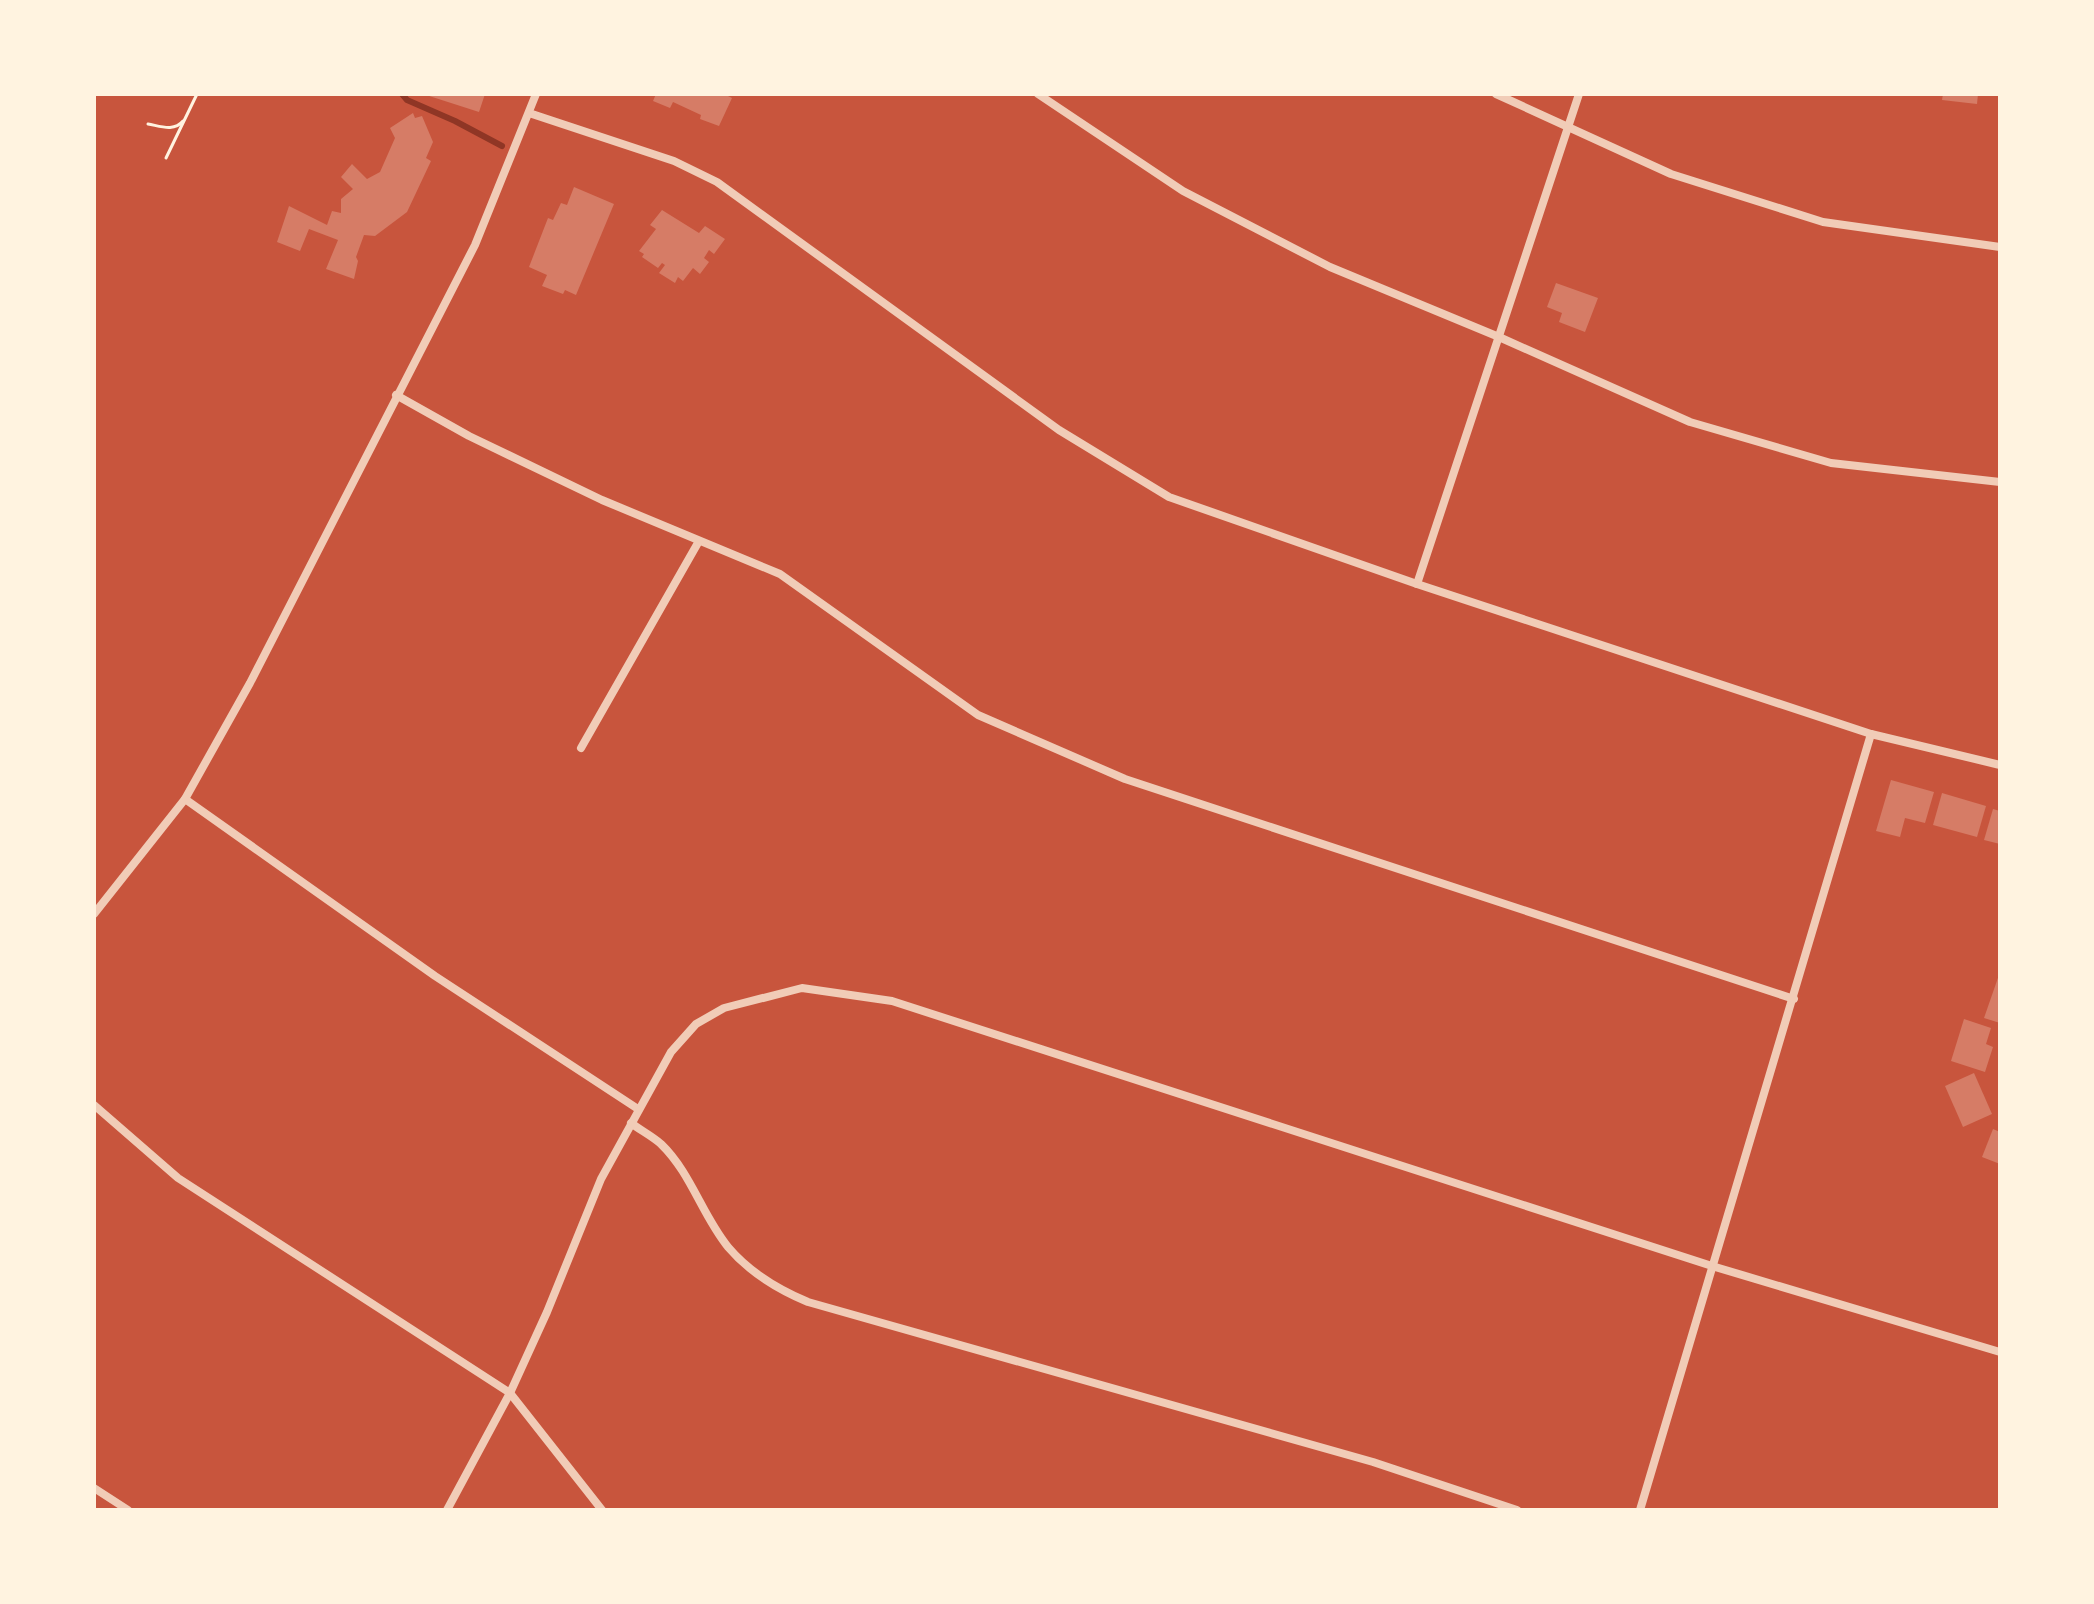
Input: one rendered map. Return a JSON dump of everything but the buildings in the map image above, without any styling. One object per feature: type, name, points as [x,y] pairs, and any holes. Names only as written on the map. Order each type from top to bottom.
[{"type":"street","points":[[94,914],[185,799],[250,683],[475,245],[536,94]]},
{"type":"street","points":[[1038,94],[1183,191],[1330,267],[1499,337],[1690,422],[1831,463],[2000,482]]},
{"type":"street","points":[[1496,94],[1671,174],[1823,222],[2000,247]]},
{"type":"street","points":[[1417,584],[1579,94]]},
{"type":"street","points":[[529,113],[674,161],[717,182],[1059,430],[1169,497],[1417,584],[1871,734],[2000,765]]},
{"type":"street","points":[[396,395],[469,436],[602,500],[780,574],[978,715],[1125,779],[1794,999]]},
{"type":"street","points":[[581,748],[699,541]]},
{"type":"street","points":[[1640,1510],[1871,734]]},
{"type":"street","points":[[185,799],[435,976],[638,1109]]},
{"type":"street","points":[[447,1510],[510,1393],[601,1179],[671,1052],[696,1024],[724,1008],[802,988],[892,1001],[1712,1266],[2000,1352]]},
{"type":"street","points":[[94,1105],[178,1178],[510,1393],[602,1510]]},
{"type":"street","points":[[631,1123],[660,1143],[684,1172],[727,1245],[748,1267],[777,1289],[808,1302],[1373,1462],[1517,1510]]},
{"type":"street","points":[[94,1488],[128,1510]]},
{"type":"path","points":[[166,158],[197,94]]},
{"type":"path","points":[[148,124],[169,128],[178,126],[185,118]]},
{"type":"waterway","points":[[402,94],[407,100],[502,146]]}]
